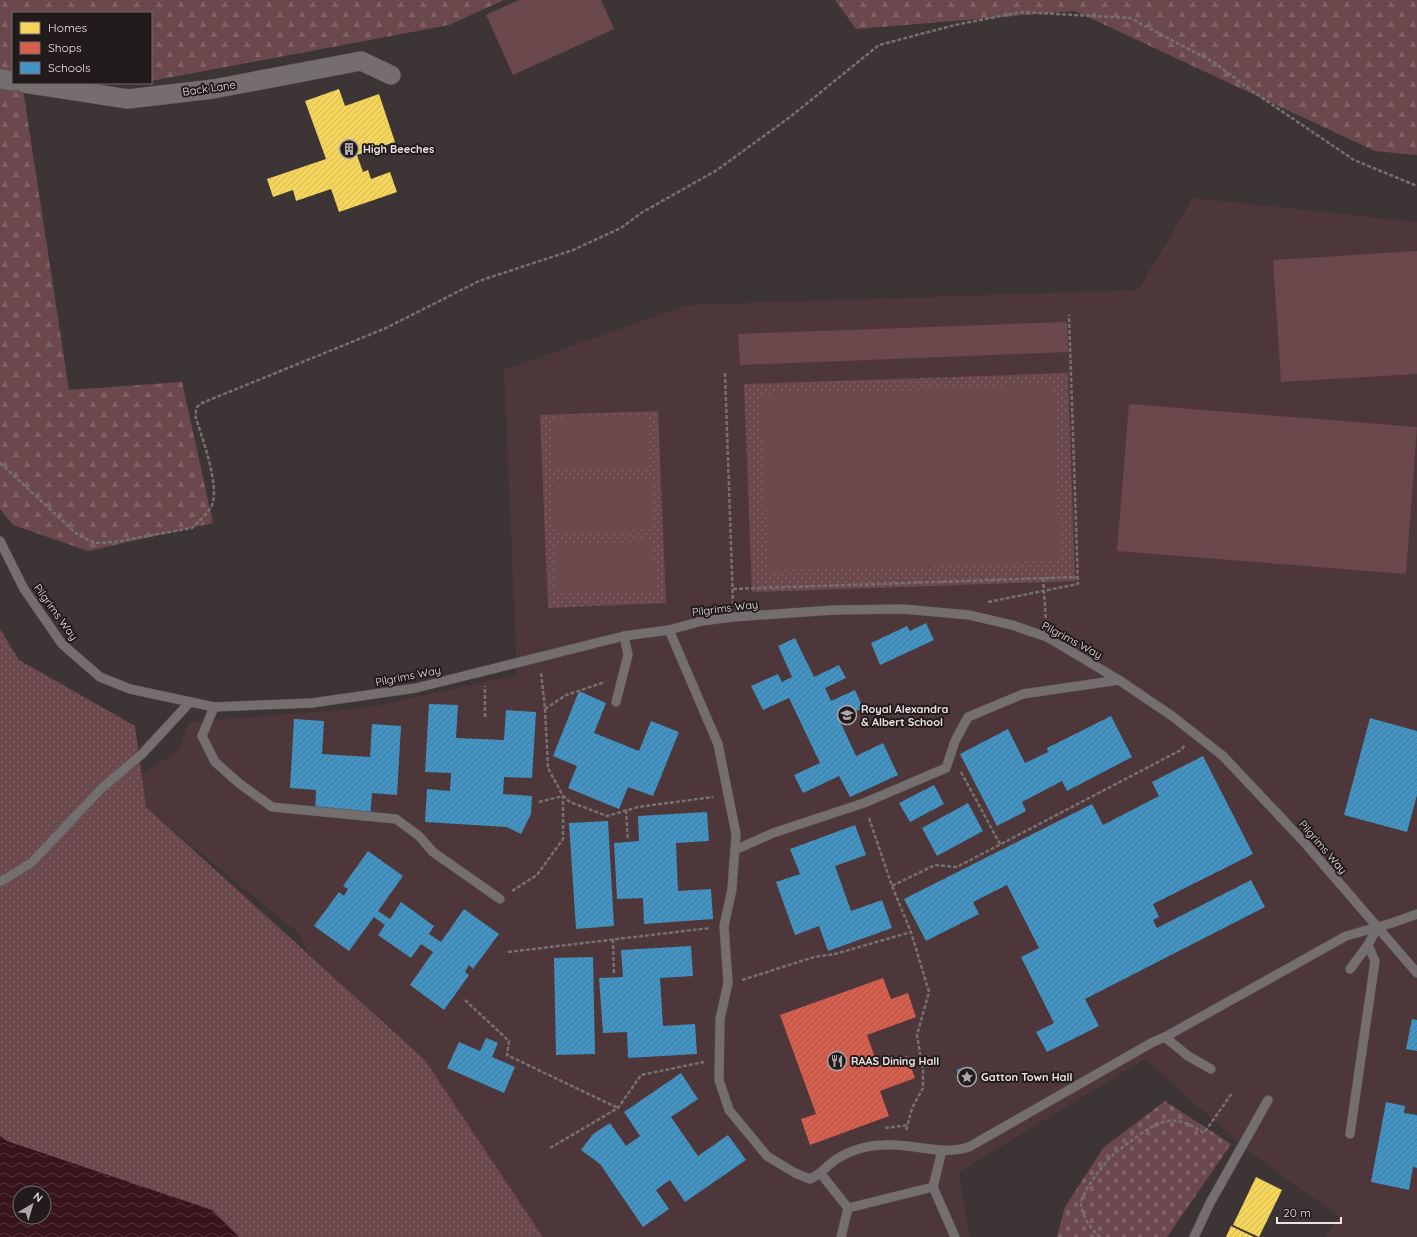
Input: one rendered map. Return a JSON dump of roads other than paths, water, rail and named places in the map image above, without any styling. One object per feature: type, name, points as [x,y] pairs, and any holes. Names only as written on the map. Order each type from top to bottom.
[{"type":"street","name":"Back Lane","points":[[30,84],[128,99],[212,89],[361,61],[391,75]]},
{"type":"street","points":[[0,79],[12,81]]},
{"type":"lane","name":"Pilgrims Way","points":[[0,541],[24,589],[62,644],[100,677],[130,689],[214,707],[312,703],[416,688],[624,636],[669,630],[702,621],[733,617],[834,610],[903,608],[969,615],[1012,625],[1047,638],[1119,680],[1195,734],[1223,756],[1304,842],[1417,973]]},
{"type":"lane","points":[[669,630],[718,744],[736,834],[732,888],[724,926],[728,983],[720,1019],[718,1059],[719,1080],[729,1110],[767,1156],[795,1173],[810,1179],[821,1174],[835,1160],[859,1149],[883,1145],[902,1145],[956,1151],[969,1147],[1052,1098],[1346,936],[1377,928],[1417,914]]},
{"type":"lane","points":[[616,702],[628,655],[624,636]]},
{"type":"lane","points":[[735,850],[773,833],[864,803],[946,768],[968,717],[1023,694],[1119,680]]},
{"type":"lane","points":[[0,882],[31,863],[102,788],[142,754],[190,702]]},
{"type":"lane","points":[[214,707],[202,736],[215,762],[240,784],[272,807],[396,819],[420,836],[433,852],[500,899]]},
{"type":"lane","points":[[1350,969],[1368,945],[1377,928]]},
{"type":"lane","points":[[1350,1134],[1375,961],[1368,945]]},
{"type":"lane","points":[[1165,1037],[1188,1056],[1211,1069]]},
{"type":"lane","points":[[1194,1237],[1210,1203],[1268,1100]]},
{"type":"lane","points":[[942,1150],[933,1187],[955,1237]]},
{"type":"lane","points":[[821,1174],[848,1208]]},
{"type":"lane","points":[[848,1208],[933,1187]]},
{"type":"lane","points":[[841,1237],[848,1208]]},
{"type":"water","points":[[0,1136],[7,1141],[212,1210],[239,1237],[0,1237]]},
{"type":"place","name":"High Beeches","points":[[349,149]]},
{"type":"place","name":"Royal Alexandra & Albert School","points":[[847,715]]},
{"type":"place","name":"RAAS Dining Hall","points":[[837,1061]]},
{"type":"place","name":"Gatton Town Hall","points":[[967,1077]]}]
